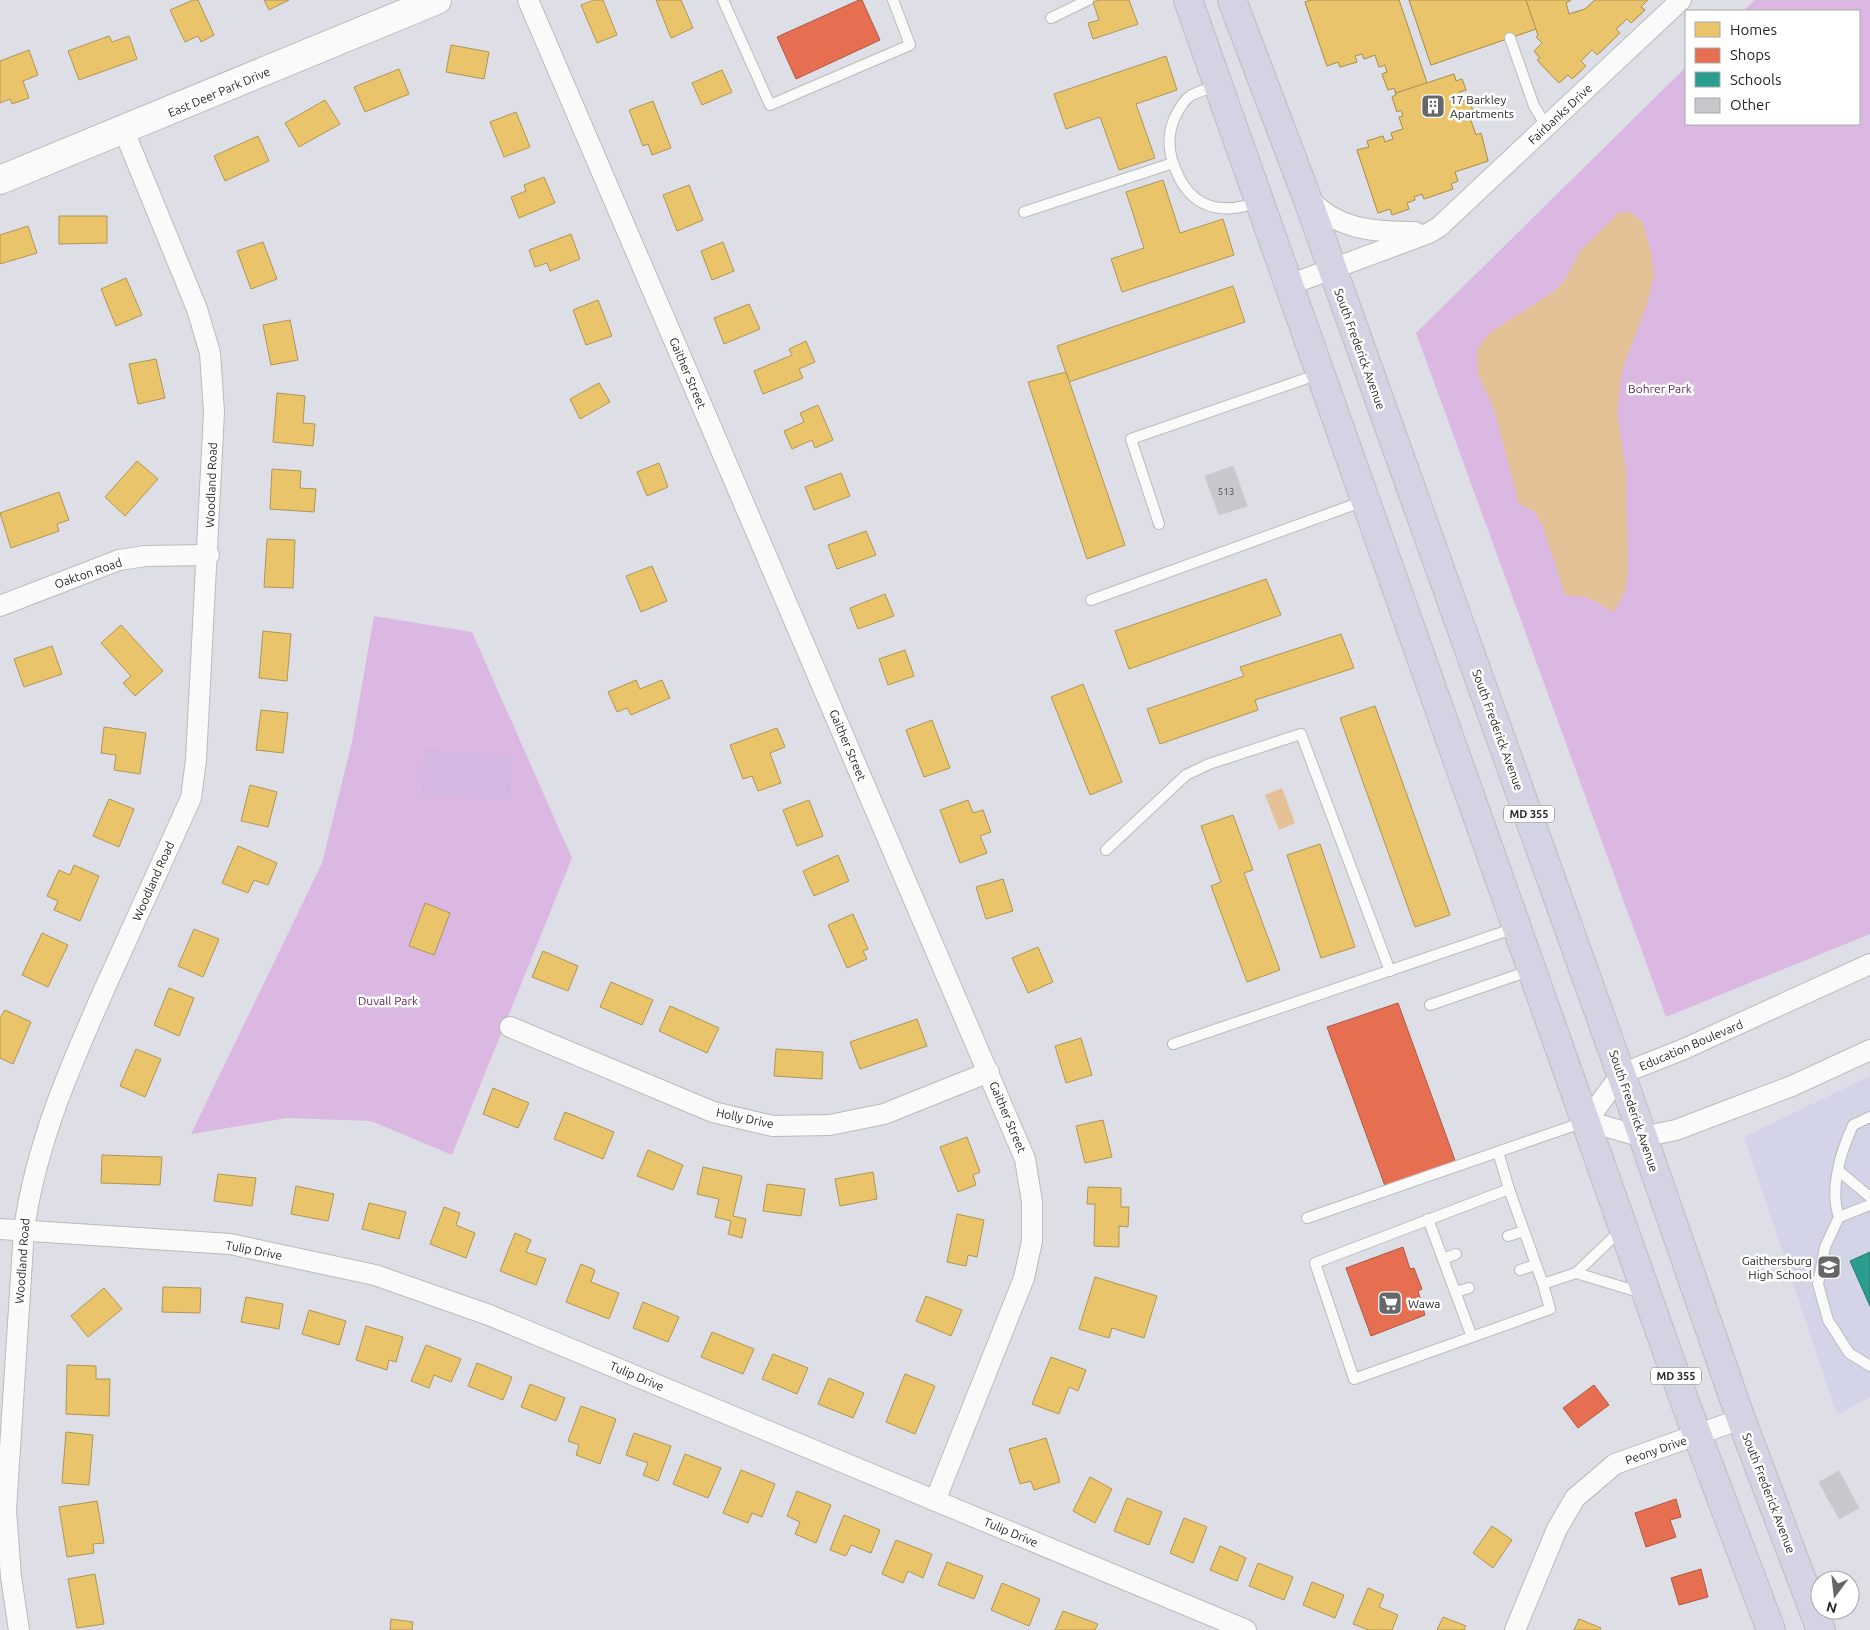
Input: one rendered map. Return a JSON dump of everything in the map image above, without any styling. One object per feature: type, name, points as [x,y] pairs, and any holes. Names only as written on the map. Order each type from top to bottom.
[{"type":"main road","name":"MD 355","points":[[1188,0],[1319,374],[1518,927],[1697,1435],[1771,1630]]},
{"type":"main road","name":"South Frederick Avenue","points":[[1232,0],[1306,195],[1622,1074],[1642,1137],[1742,1419],[1821,1630]]},
{"type":"street","name":"East Deer Park Drive","points":[[0,180],[124,131],[436,0]]},
{"type":"street","name":"Gaither Street","points":[[528,0],[1025,1159],[1032,1202],[1032,1241],[1024,1278],[936,1501]]},
{"type":"street","name":"Fairbanks Drive","points":[[1289,285],[1430,233],[1439,227],[1681,0]]},
{"type":"street","name":"Woodland Road","points":[[19,1630],[11,1577],[6,1510],[24,1230],[39,1157],[64,1079],[191,798],[196,760],[209,555],[214,412],[210,353],[197,309],[124,131]]},
{"type":"street","points":[[1306,195],[1313,203],[1336,220],[1360,229],[1416,232],[1439,227]]},
{"type":"street","name":"Oakton Road","points":[[0,606],[119,560],[145,556],[209,555]]},
{"type":"street","name":"Education Boulevard","points":[[1622,1074],[1684,1049],[1870,964]]},
{"type":"street","name":"Holly Drive","points":[[510,1027],[713,1112],[773,1126],[830,1125],[884,1114],[989,1072]]},
{"type":"street","points":[[1622,1074],[1587,1121],[1642,1137],[1676,1130],[1744,1106],[1870,1050]]},
{"type":"street","name":"Tulip Drive","points":[[0,1229],[230,1244],[375,1275],[489,1315],[936,1501],[1206,1622],[1246,1630]]},
{"type":"street","name":"Peony Drive","points":[[1515,1630],[1557,1529],[1576,1498],[1615,1464],[1742,1419]]},
{"type":"lane","points":[[723,0],[770,105],[910,45],[893,0]]},
{"type":"lane","points":[[1051,18],[1088,0]]},
{"type":"lane","points":[[1510,38],[1534,106],[1547,127]]},
{"type":"lane","points":[[1219,86],[1190,96],[1182,104],[1171,126],[1169,138],[1172,163],[1184,188],[1202,203],[1230,209],[1241,208],[1259,202]]},
{"type":"lane","points":[[1024,212],[1172,163]]},
{"type":"lane","points":[[1159,524],[1131,440],[1319,374]]},
{"type":"lane","points":[[1091,600],[1365,501]]},
{"type":"lane","points":[[1106,850],[1186,775],[1210,764],[1301,734],[1390,971]]},
{"type":"lane","points":[[1173,1044],[1518,927]]},
{"type":"lane","points":[[1430,1006],[1533,970]]},
{"type":"lane","points":[[1870,1117],[1853,1125],[1843,1147],[1836,1189],[1840,1217],[1825,1247],[1818,1284],[1828,1320],[1849,1353],[1870,1366]]},
{"type":"lane","points":[[1307,1218],[1587,1121]]},
{"type":"lane","points":[[1498,1152],[1550,1309],[1354,1379],[1315,1263],[1509,1188]]},
{"type":"lane","points":[[1839,1172],[1870,1197]]},
{"type":"lane","points":[[1840,1217],[1870,1205]]},
{"type":"lane","points":[[1428,1220],[1472,1337]]},
{"type":"lane","points":[[1543,1284],[1576,1273],[1624,1226]]},
{"type":"lane","points":[[1508,1236],[1524,1230]]},
{"type":"lane","points":[[1443,1259],[1456,1254]]},
{"type":"lane","points":[[1520,1270],[1535,1265]]},
{"type":"lane","points":[[1576,1273],[1648,1295]]},
{"type":"lane","points":[[1456,1292],[1468,1288]]},
{"type":"shaded area","points":[[1630,212],[1642,221],[1651,251],[1654,276],[1647,304],[1622,370],[1617,413],[1626,470],[1628,571],[1625,591],[1614,612],[1587,597],[1565,595],[1543,526],[1534,511],[1519,504],[1494,409],[1478,374],[1477,350],[1488,334],[1553,292],[1565,280],[1580,251],[1618,213]]},
{"type":"shaded area","points":[[424,750],[513,756],[510,800],[421,795]]},
{"type":"shaded area","points":[[1282,788],[1295,823],[1279,830],[1265,795]]},
{"type":"shaded area","name":"Gaithersburg High School","points":[[1870,1076],[1870,1397],[1837,1415],[1744,1137]]},
{"type":"green space","name":"Bohrer Park","points":[[1755,0],[1870,0],[1870,934],[1666,1017],[1416,333],[1685,68],[1685,125],[1860,125],[1860,10],[1744,10]]},
{"type":"green space","name":"Duvall Park","points":[[374,616],[472,632],[572,858],[452,1155],[371,1121],[287,1118],[191,1134],[322,863],[352,742]]},
{"type":"building: Homes","points":[[193,0],[198,0],[214,35],[201,42],[198,36],[185,42],[170,10]]},
{"type":"building: Homes","points":[[264,0],[289,0],[269,10]]},
{"type":"building: Homes","points":[[594,0],[603,0],[617,35],[597,43],[581,5]]},
{"type":"building: Homes","points":[[656,0],[681,0],[693,28],[671,38]]},
{"type":"building: Homes","points":[[1100,0],[1129,0],[1138,24],[1093,39],[1088,23],[1099,20],[1093,2]]},
{"type":"building: Homes","name":"17 Barkley Apartments","points":[[1312,0],[1399,0],[1427,83],[1454,74],[1456,81],[1462,79],[1466,90],[1459,92],[1463,101],[1469,99],[1474,114],[1469,115],[1476,135],[1481,133],[1488,161],[1455,172],[1458,181],[1451,184],[1453,189],[1424,199],[1422,194],[1414,197],[1415,200],[1407,203],[1409,209],[1392,215],[1390,209],[1378,213],[1357,150],[1369,147],[1367,141],[1383,136],[1385,142],[1393,139],[1391,133],[1403,129],[1399,117],[1403,116],[1401,110],[1397,112],[1392,97],[1396,95],[1394,88],[1388,90],[1382,74],[1387,72],[1385,65],[1379,67],[1375,55],[1364,59],[1362,54],[1355,56],[1357,62],[1340,67],[1338,62],[1327,66],[1305,2]]},
{"type":"building: Homes","points":[[1312,0],[1399,0],[1427,83],[1396,93],[1394,88],[1388,90],[1382,74],[1387,72],[1385,65],[1379,67],[1375,55],[1364,59],[1362,54],[1355,56],[1357,62],[1340,67],[1338,62],[1327,66],[1305,2]]},
{"type":"building: Homes","name":"17 Barkley Apartments","points":[[1409,0],[1571,0],[1566,3],[1569,14],[1585,9],[1595,0],[1648,0],[1641,7],[1645,10],[1631,23],[1627,19],[1616,29],[1620,33],[1597,55],[1592,50],[1581,61],[1586,66],[1572,79],[1568,75],[1559,83],[1537,60],[1540,58],[1534,51],[1542,43],[1536,37],[1538,35],[1536,29],[1431,65]]},
{"type":"building: Homes","points":[[1409,0],[1526,0],[1536,29],[1431,65]]},
{"type":"building: Homes","points":[[1526,0],[1571,0],[1566,3],[1569,14],[1585,9],[1595,0],[1648,0],[1641,7],[1645,10],[1631,23],[1627,19],[1616,29],[1620,33],[1597,55],[1592,50],[1581,61],[1586,66],[1572,79],[1568,75],[1559,83],[1537,60],[1540,58],[1534,51],[1542,43],[1536,37],[1538,35]]},
{"type":"building: Homes","points":[[109,36],[112,42],[129,36],[137,59],[79,80],[68,51]]},
{"type":"building: Homes","points":[[451,45],[489,52],[484,79],[446,72]]},
{"type":"building: Homes","points":[[29,50],[38,75],[23,81],[29,98],[12,104],[10,99],[0,103],[0,61]]},
{"type":"building: Homes","points":[[1166,56],[1177,90],[1136,104],[1155,158],[1119,170],[1100,117],[1066,129],[1054,94]]},
{"type":"building: Homes","points":[[399,69],[409,94],[365,112],[354,87]]},
{"type":"building: Homes","points":[[722,70],[732,92],[702,105],[692,83]]},
{"type":"building: Homes","name":"17 Barkley Apartments","points":[[1454,74],[1456,81],[1462,79],[1466,90],[1459,92],[1463,101],[1469,99],[1474,114],[1469,115],[1476,135],[1481,133],[1488,161],[1455,172],[1458,181],[1451,184],[1453,189],[1424,199],[1422,194],[1414,197],[1415,200],[1407,203],[1409,209],[1392,215],[1390,209],[1378,213],[1357,150],[1369,147],[1367,141],[1383,136],[1385,142],[1393,139],[1391,133],[1403,129],[1399,117],[1403,116],[1401,110],[1397,112],[1392,97],[1396,93]]},
{"type":"building: Homes","points":[[325,100],[340,124],[299,147],[285,123]]},
{"type":"building: Homes","points":[[653,101],[671,148],[652,155],[648,144],[643,146],[629,110]]},
{"type":"building: Homes","points":[[516,112],[530,147],[504,157],[490,122]]},
{"type":"building: Homes","points":[[258,136],[269,161],[225,181],[214,156]]},
{"type":"building: Homes","points":[[544,177],[555,203],[519,218],[511,197],[526,191],[524,185]]},
{"type":"building: Homes","points":[[1163,180],[1180,233],[1223,219],[1234,255],[1122,292],[1111,259],[1144,248],[1126,192]]},
{"type":"building: Homes","points":[[689,185],[703,220],[677,231],[663,195]]},
{"type":"building: Homes","points":[[59,216],[107,216],[107,243],[59,244]]},
{"type":"building: Homes","points":[[28,226],[37,253],[0,264],[0,235]]},
{"type":"building: Homes","points":[[571,234],[580,259],[550,271],[547,263],[535,267],[529,250]]},
{"type":"building: Homes","points":[[263,242],[277,279],[251,289],[237,251]]},
{"type":"building: Homes","points":[[723,242],[734,271],[712,280],[701,251]]},
{"type":"building: Homes","points":[[126,278],[142,315],[116,326],[101,289]]},
{"type":"building: Homes","points":[[1233,286],[1245,322],[1069,382],[1057,346]]},
{"type":"building: Homes","points":[[598,300],[612,336],[586,345],[573,310]]},
{"type":"building: Homes","points":[[749,304],[760,329],[724,344],[714,318]]},
{"type":"building: Homes","points":[[290,320],[298,360],[271,365],[263,325]]},
{"type":"building: Homes","points":[[806,341],[815,362],[799,369],[803,378],[763,394],[754,371],[792,355],[789,349]]},
{"type":"building: Homes","points":[[156,359],[165,398],[138,404],[129,364]]},
{"type":"building: Homes","points":[[1066,372],[1125,545],[1087,559],[1028,382]]},
{"type":"building: Homes","points":[[599,383],[610,402],[580,419],[570,399]]},
{"type":"building: Homes","points":[[277,393],[305,396],[303,423],[315,424],[313,446],[273,442]]},
{"type":"building: Homes","points":[[818,405],[833,440],[815,448],[812,440],[792,449],[784,431],[804,422],[800,413]]},
{"type":"building: Homes","points":[[137,461],[158,479],[125,516],[105,497]]},
{"type":"building: Homes","points":[[659,463],[668,487],[647,496],[637,472]]},
{"type":"building: Homes","points":[[272,469],[301,471],[300,488],[316,489],[314,512],[270,509]]},
{"type":"building: Homes","points":[[841,473],[850,496],[814,510],[805,487]]},
{"type":"building: Homes","points":[[59,492],[69,520],[57,524],[59,531],[11,548],[0,513]]},
{"type":"building: Homes","points":[[866,531],[876,555],[837,569],[828,545]]},
{"type":"building: Homes","points":[[267,539],[295,540],[293,588],[264,587]]},
{"type":"building: Homes","points":[[652,566],[667,601],[641,612],[626,576]]},
{"type":"building: Homes","points":[[1266,579],[1281,615],[1129,669],[1115,631]]},
{"type":"building: Homes","points":[[885,594],[894,616],[858,629],[850,608]]},
{"type":"building: Homes","points":[[121,625],[163,671],[135,696],[123,683],[131,676],[101,643]]},
{"type":"building: Homes","points":[[263,631],[291,634],[287,681],[259,678]]},
{"type":"building: Homes","points":[[1341,634],[1354,668],[1255,700],[1258,710],[1160,744],[1147,709],[1244,676],[1240,667]]},
{"type":"building: Homes","points":[[52,646],[62,674],[24,687],[14,659]]},
{"type":"building: Homes","points":[[905,650],[914,676],[888,685],[879,659]]},
{"type":"building: Homes","points":[[636,680],[640,689],[662,680],[670,698],[631,715],[627,708],[617,712],[608,692]]},
{"type":"building: Homes","points":[[1083,684],[1122,782],[1090,795],[1051,697]]},
{"type":"building: Homes","points":[[1375,706],[1450,915],[1415,927],[1340,718]]},
{"type":"building: Homes","points":[[261,710],[288,713],[283,753],[256,750]]},
{"type":"building: Homes","points":[[932,720],[950,768],[924,777],[906,730]]},
{"type":"building: Homes","points":[[104,727],[146,733],[140,774],[114,770],[116,755],[101,753]]},
{"type":"building: Homes","points":[[777,728],[785,747],[770,753],[781,783],[758,791],[752,776],[743,779],[730,745]]},
{"type":"building: Homes","points":[[250,785],[277,792],[268,827],[241,821]]},
{"type":"building: Homes","points":[[109,799],[134,809],[119,847],[93,836]]},
{"type":"building: Homes","points":[[809,800],[823,836],[797,846],[783,810]]},
{"type":"building: Homes","points":[[968,800],[973,813],[983,810],[991,832],[980,836],[987,853],[960,863],[940,810]]},
{"type":"building: Homes","points":[[1233,815],[1253,870],[1244,873],[1280,970],[1247,982],[1211,886],[1221,882],[1201,826]]},
{"type":"building: Homes","points":[[1320,844],[1355,947],[1321,958],[1287,855]]},
{"type":"building: Homes","points":[[238,846],[277,863],[268,885],[254,880],[248,893],[222,883]]},
{"type":"building: Homes","points":[[838,855],[849,881],[814,896],[803,871]]},
{"type":"building: Homes","points":[[74,865],[99,876],[80,921],[54,910],[58,901],[47,896],[59,870],[70,875]]},
{"type":"building: Homes","points":[[1003,879],[1013,911],[986,919],[976,887]]},
{"type":"building: Homes","points":[[425,903],[450,913],[434,955],[409,946]]},
{"type":"building: Homes","points":[[853,914],[868,949],[863,951],[867,959],[847,968],[828,925]]},
{"type":"building: Homes","points":[[194,929],[219,939],[203,977],[178,966]]},
{"type":"building: Homes","points":[[42,933],[68,945],[48,987],[22,975]]},
{"type":"building: Homes","points":[[1038,947],[1053,982],[1028,993],[1012,958]]},
{"type":"building: Homes","points":[[543,951],[578,966],[568,991],[532,977]]},
{"type":"building: Homes","points":[[611,982],[653,1000],[642,1025],[600,1007]]},
{"type":"building: Homes","points":[[169,988],[194,998],[179,1036],[154,1025]]},
{"type":"building: Homes","points":[[670,1006],[719,1028],[707,1053],[659,1031]]},
{"type":"building: Homes","points":[[5,1010],[31,1022],[13,1064],[0,1058],[0,1018]]},
{"type":"building: Homes","points":[[917,1019],[927,1046],[860,1069],[850,1042]]},
{"type":"building: Homes","points":[[1081,1038],[1092,1075],[1066,1083],[1055,1046]]},
{"type":"building: Homes","points":[[136,1049],[161,1059],[145,1097],[120,1086]]},
{"type":"building: Homes","points":[[776,1049],[823,1052],[822,1079],[774,1076]]},
{"type":"building: Homes","points":[[493,1088],[529,1103],[518,1128],[483,1114]]},
{"type":"building: Homes","points":[[565,1112],[614,1132],[603,1159],[554,1139]]},
{"type":"building: Homes","points":[[1103,1120],[1112,1157],[1085,1163],[1076,1126]]},
{"type":"building: Homes","points":[[967,1137],[980,1172],[973,1175],[976,1185],[958,1192],[940,1147]]},
{"type":"building: Homes","points":[[648,1150],[683,1165],[673,1190],[637,1176]]},
{"type":"building: Homes","points":[[102,1155],[162,1157],[160,1185],[101,1183]]},
{"type":"building: Homes","points":[[703,1167],[742,1176],[733,1216],[746,1219],[742,1238],[728,1234],[731,1221],[715,1217],[719,1199],[697,1194]]},
{"type":"building: Homes","points":[[873,1172],[877,1199],[840,1206],[835,1179]]},
{"type":"building: Homes","points":[[218,1174],[256,1178],[252,1206],[214,1201]]},
{"type":"building: Homes","points":[[767,1184],[805,1189],[801,1216],[763,1211]]},
{"type":"building: Homes","points":[[296,1186],[334,1194],[328,1221],[291,1214]]},
{"type":"building: Homes","points":[[1088,1187],[1121,1188],[1121,1207],[1129,1207],[1128,1227],[1119,1226],[1119,1247],[1094,1246],[1095,1204],[1087,1204]]},
{"type":"building: Homes","points":[[369,1203],[406,1212],[399,1239],[362,1229]]},
{"type":"building: Homes","points":[[444,1207],[460,1213],[456,1225],[475,1233],[466,1258],[430,1244]]},
{"type":"building: Homes","points":[[957,1214],[984,1220],[977,1257],[968,1255],[966,1266],[947,1262]]},
{"type":"building: Homes","points":[[515,1233],[531,1240],[526,1252],[546,1259],[536,1285],[500,1271]]},
{"type":"building: Homes","points":[[581,1264],[595,1270],[591,1282],[619,1293],[609,1319],[566,1302]]},
{"type":"building: Homes","points":[[1095,1277],[1157,1296],[1144,1338],[1112,1328],[1109,1338],[1079,1329]]},
{"type":"building: Homes","points":[[163,1287],[201,1288],[200,1313],[162,1312]]},
{"type":"building: Homes","points":[[104,1288],[122,1309],[88,1337],[71,1316]]},
{"type":"building: Homes","points":[[926,1296],[962,1310],[951,1336],[916,1321]]},
{"type":"building: Homes","points":[[246,1297],[283,1304],[279,1329],[241,1322]]},
{"type":"building: Homes","points":[[643,1302],[679,1317],[668,1342],[633,1328]]},
{"type":"building: Homes","points":[[309,1310],[346,1321],[339,1345],[302,1334]]},
{"type":"building: Homes","points":[[366,1326],[403,1337],[396,1362],[389,1360],[387,1370],[356,1360]]},
{"type":"building: Homes","points":[[712,1332],[754,1349],[743,1374],[701,1357]]},
{"type":"building: Homes","points":[[426,1345],[461,1359],[451,1382],[434,1375],[429,1388],[411,1381]]},
{"type":"building: Homes","points":[[773,1354],[808,1368],[797,1394],[762,1379]]},
{"type":"building: Homes","points":[[1051,1357],[1086,1370],[1078,1391],[1069,1387],[1059,1414],[1032,1404]]},
{"type":"building: Homes","points":[[477,1363],[512,1377],[503,1400],[468,1386]]},
{"type":"building: Homes","points":[[67,1365],[96,1366],[96,1379],[110,1379],[109,1416],[66,1414]]},
{"type":"building: Homes","points":[[905,1374],[935,1386],[915,1434],[886,1422]]},
{"type":"building: Homes","points":[[829,1378],[864,1393],[853,1418],[818,1404]]},
{"type":"building: Homes","points":[[530,1384],[565,1398],[556,1421],[521,1407]]},
{"type":"building: Homes","points":[[581,1406],[616,1419],[600,1464],[576,1455],[579,1445],[568,1441]]},
{"type":"building: Homes","points":[[66,1432],[93,1435],[89,1485],[62,1483]]},
{"type":"building: Homes","points":[[634,1433],[671,1446],[658,1481],[643,1475],[648,1463],[626,1455]]},
{"type":"building: Homes","points":[[1046,1438],[1060,1482],[1034,1490],[1031,1481],[1020,1484],[1009,1449]]},
{"type":"building: Homes","points":[[685,1454],[721,1468],[708,1498],[673,1484]]},
{"type":"building: Homes","points":[[741,1470],[775,1484],[762,1517],[752,1513],[748,1523],[723,1513]]},
{"type":"building: Homes","points":[[1090,1477],[1112,1489],[1095,1523],[1073,1511]]},
{"type":"building: Homes","points":[[797,1491],[831,1505],[816,1543],[795,1534],[800,1522],[787,1516]]},
{"type":"building: Homes","points":[[1127,1498],[1162,1512],[1149,1545],[1114,1531]]},
{"type":"building: Homes","points":[[97,1501],[104,1543],[93,1544],[94,1553],[67,1557],[59,1507]]},
{"type":"building: Homes","points":[[844,1515],[880,1530],[871,1553],[851,1545],[846,1556],[830,1550]]},
{"type":"building: Homes","points":[[1184,1518],[1207,1527],[1193,1563],[1170,1553]]},
{"type":"building: Homes","points":[[1492,1526],[1512,1540],[1493,1568],[1473,1553]]},
{"type":"building: Homes","points":[[896,1540],[932,1554],[923,1578],[908,1571],[903,1583],[882,1574]]},
{"type":"building: Homes","points":[[1220,1546],[1246,1558],[1237,1581],[1210,1570]]},
{"type":"building: Homes","points":[[947,1562],[983,1576],[974,1599],[938,1585]]},
{"type":"building: Homes","points":[[1258,1563],[1293,1577],[1284,1600],[1249,1586]]},
{"type":"building: Homes","points":[[95,1574],[104,1624],[77,1628],[68,1579]]},
{"type":"building: Homes","points":[[1312,1582],[1344,1595],[1335,1618],[1303,1605]]},
{"type":"building: Homes","points":[[1002,1583],[1040,1599],[1029,1626],[991,1610]]},
{"type":"building: Homes","points":[[1368,1588],[1384,1595],[1379,1607],[1398,1615],[1392,1630],[1369,1630],[1353,1624]]},
{"type":"building: Homes","points":[[1063,1611],[1098,1624],[1095,1630],[1055,1630]]},
{"type":"building: Homes","points":[[1443,1617],[1466,1626],[1464,1630],[1437,1630]]},
{"type":"building: Homes","points":[[391,1619],[413,1622],[412,1630],[390,1630]]},
{"type":"building: Homes","points":[[1579,1619],[1601,1628],[1600,1630],[1574,1630]]},
{"type":"building: Shops","points":[[862,0],[880,40],[796,79],[777,37]]},
{"type":"building: Shops","points":[[1398,1003],[1456,1163],[1385,1186],[1327,1027]]},
{"type":"building: Shops","name":"Wawa","points":[[1403,1247],[1410,1269],[1414,1268],[1422,1289],[1418,1291],[1425,1315],[1371,1336],[1346,1268]]},
{"type":"building: Shops","points":[[1594,1385],[1609,1405],[1578,1428],[1563,1408]]},
{"type":"building: Shops","points":[[1676,1499],[1681,1517],[1670,1520],[1676,1537],[1646,1547],[1635,1513]]},
{"type":"building: Shops","points":[[1701,1569],[1708,1597],[1679,1605],[1671,1578]]},
{"type":"building: Schools","points":[[1870,1252],[1870,1306],[1850,1261]]},
{"type":"building: Other","points":[[1233,466],[1247,506],[1219,515],[1205,476]]},
{"type":"building: Other","points":[[1839,1471],[1859,1508],[1839,1519],[1819,1482]]},
{"type":"place","name":"17 Barkley Apartments","points":[[1433,106]]},
{"type":"place","name":"Gaithersburg High School","points":[[1829,1267]]},
{"type":"place","name":"Wawa","points":[[1390,1303]]}]
